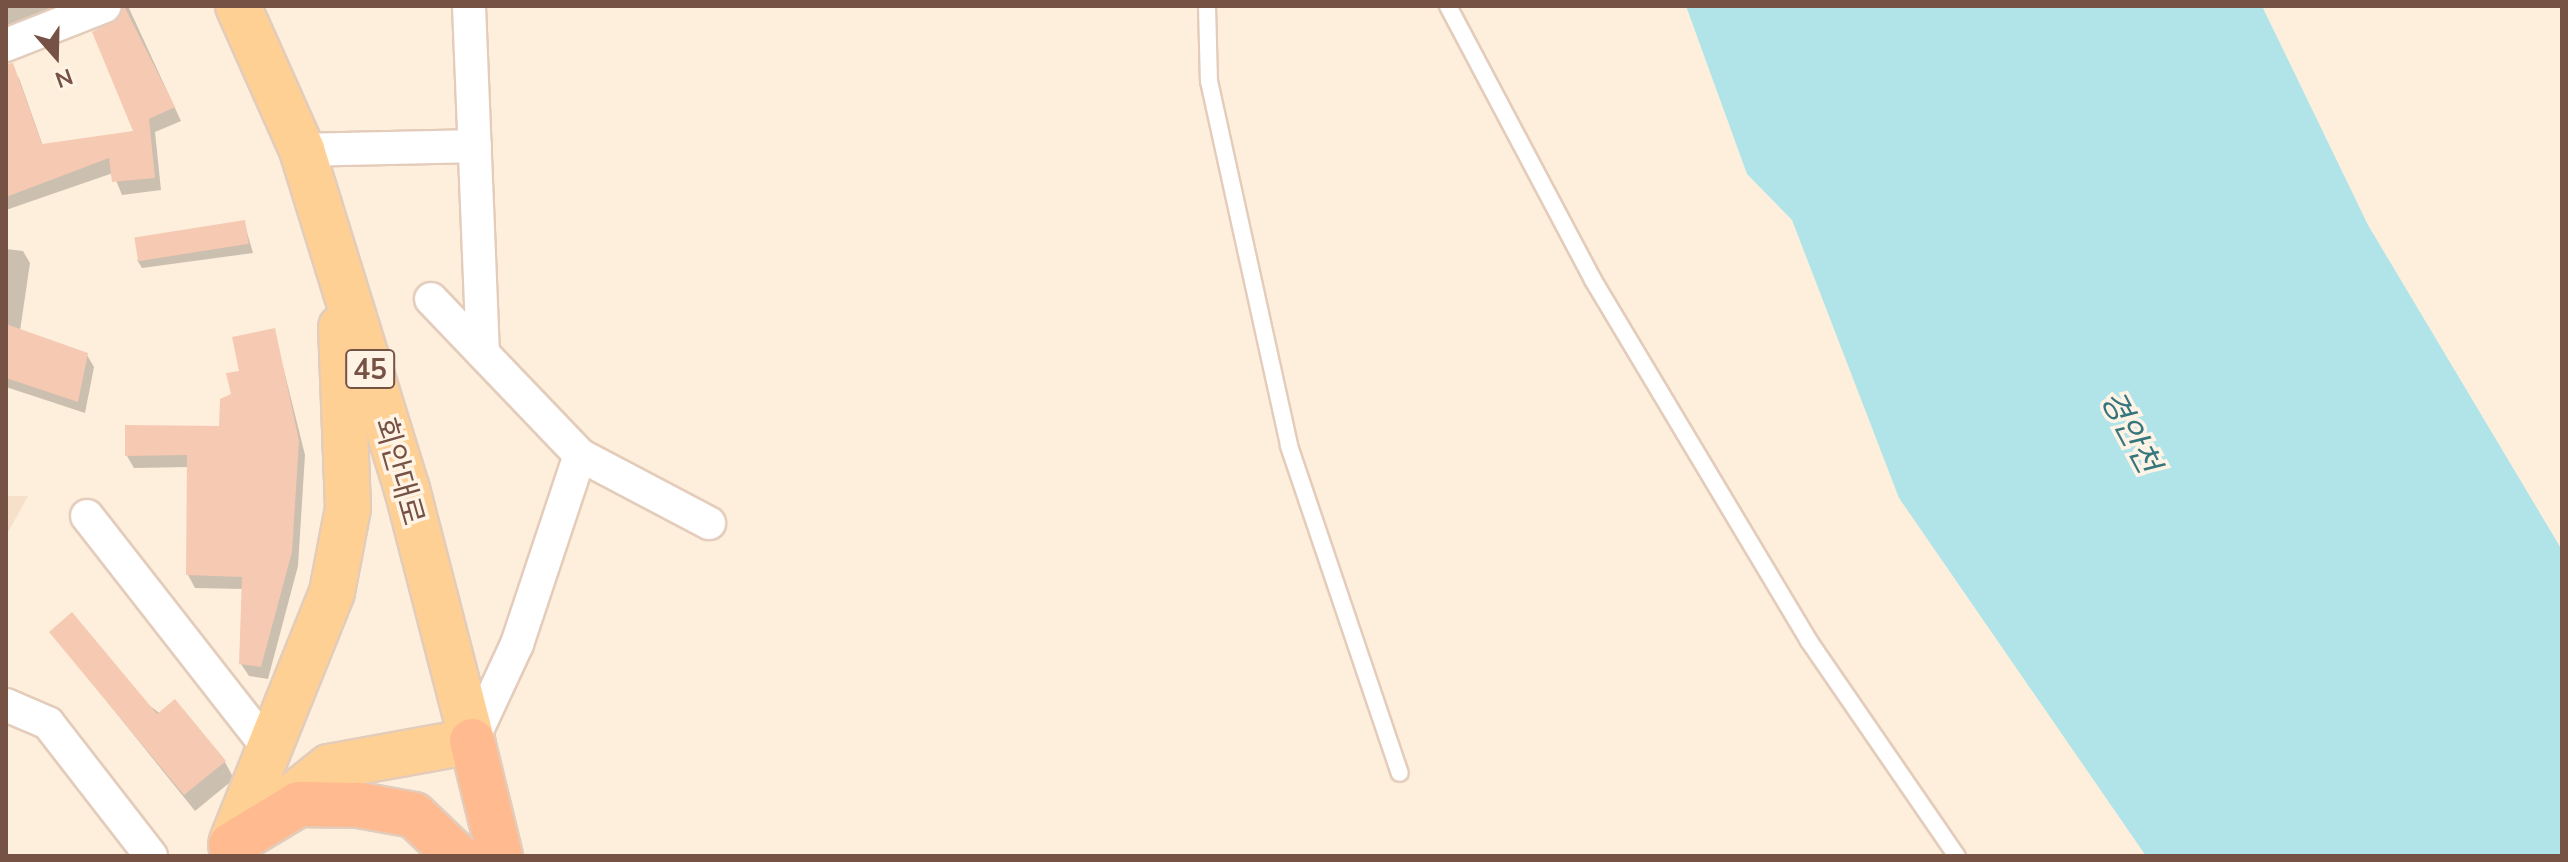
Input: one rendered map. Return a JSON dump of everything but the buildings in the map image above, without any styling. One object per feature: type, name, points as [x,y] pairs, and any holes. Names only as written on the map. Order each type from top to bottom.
[{"type":"highway","name":"회안대로","points":[[472,741],[500,856]]},
{"type":"highway","points":[[231,845],[299,804],[359,805],[414,815],[457,856]]},
{"type":"main road","name":"회안대로","points":[[238,6],[302,150],[407,489],[472,741]]},
{"type":"main road","points":[[231,845],[332,592],[348,508],[339,268]]},
{"type":"main road","points":[[231,845],[329,767],[472,741]]},
{"type":"street","points":[[6,45],[105,6]]},
{"type":"street","points":[[469,6],[483,353]]},
{"type":"street","points":[[302,150],[475,146]]},
{"type":"street","points":[[431,299],[580,455],[709,523]]},
{"type":"street","points":[[472,741],[517,644],[580,455]]},
{"type":"street","points":[[87,516],[270,750]]},
{"type":"street","points":[[6,705],[48,723],[151,856]]},
{"type":"lane","points":[[1207,6],[1209,81],[1289,446],[1400,773]]},
{"type":"lane","points":[[1448,6],[1601,294],[1809,641],[1957,856]]},
{"type":"shaded area","points":[[6,496],[28,496],[6,536]]},
{"type":"water","name":"경안천","points":[[1686,6],[2262,6],[2368,225],[2562,550],[2562,856],[2146,856],[1899,498],[1792,220],[1747,174]]}]
